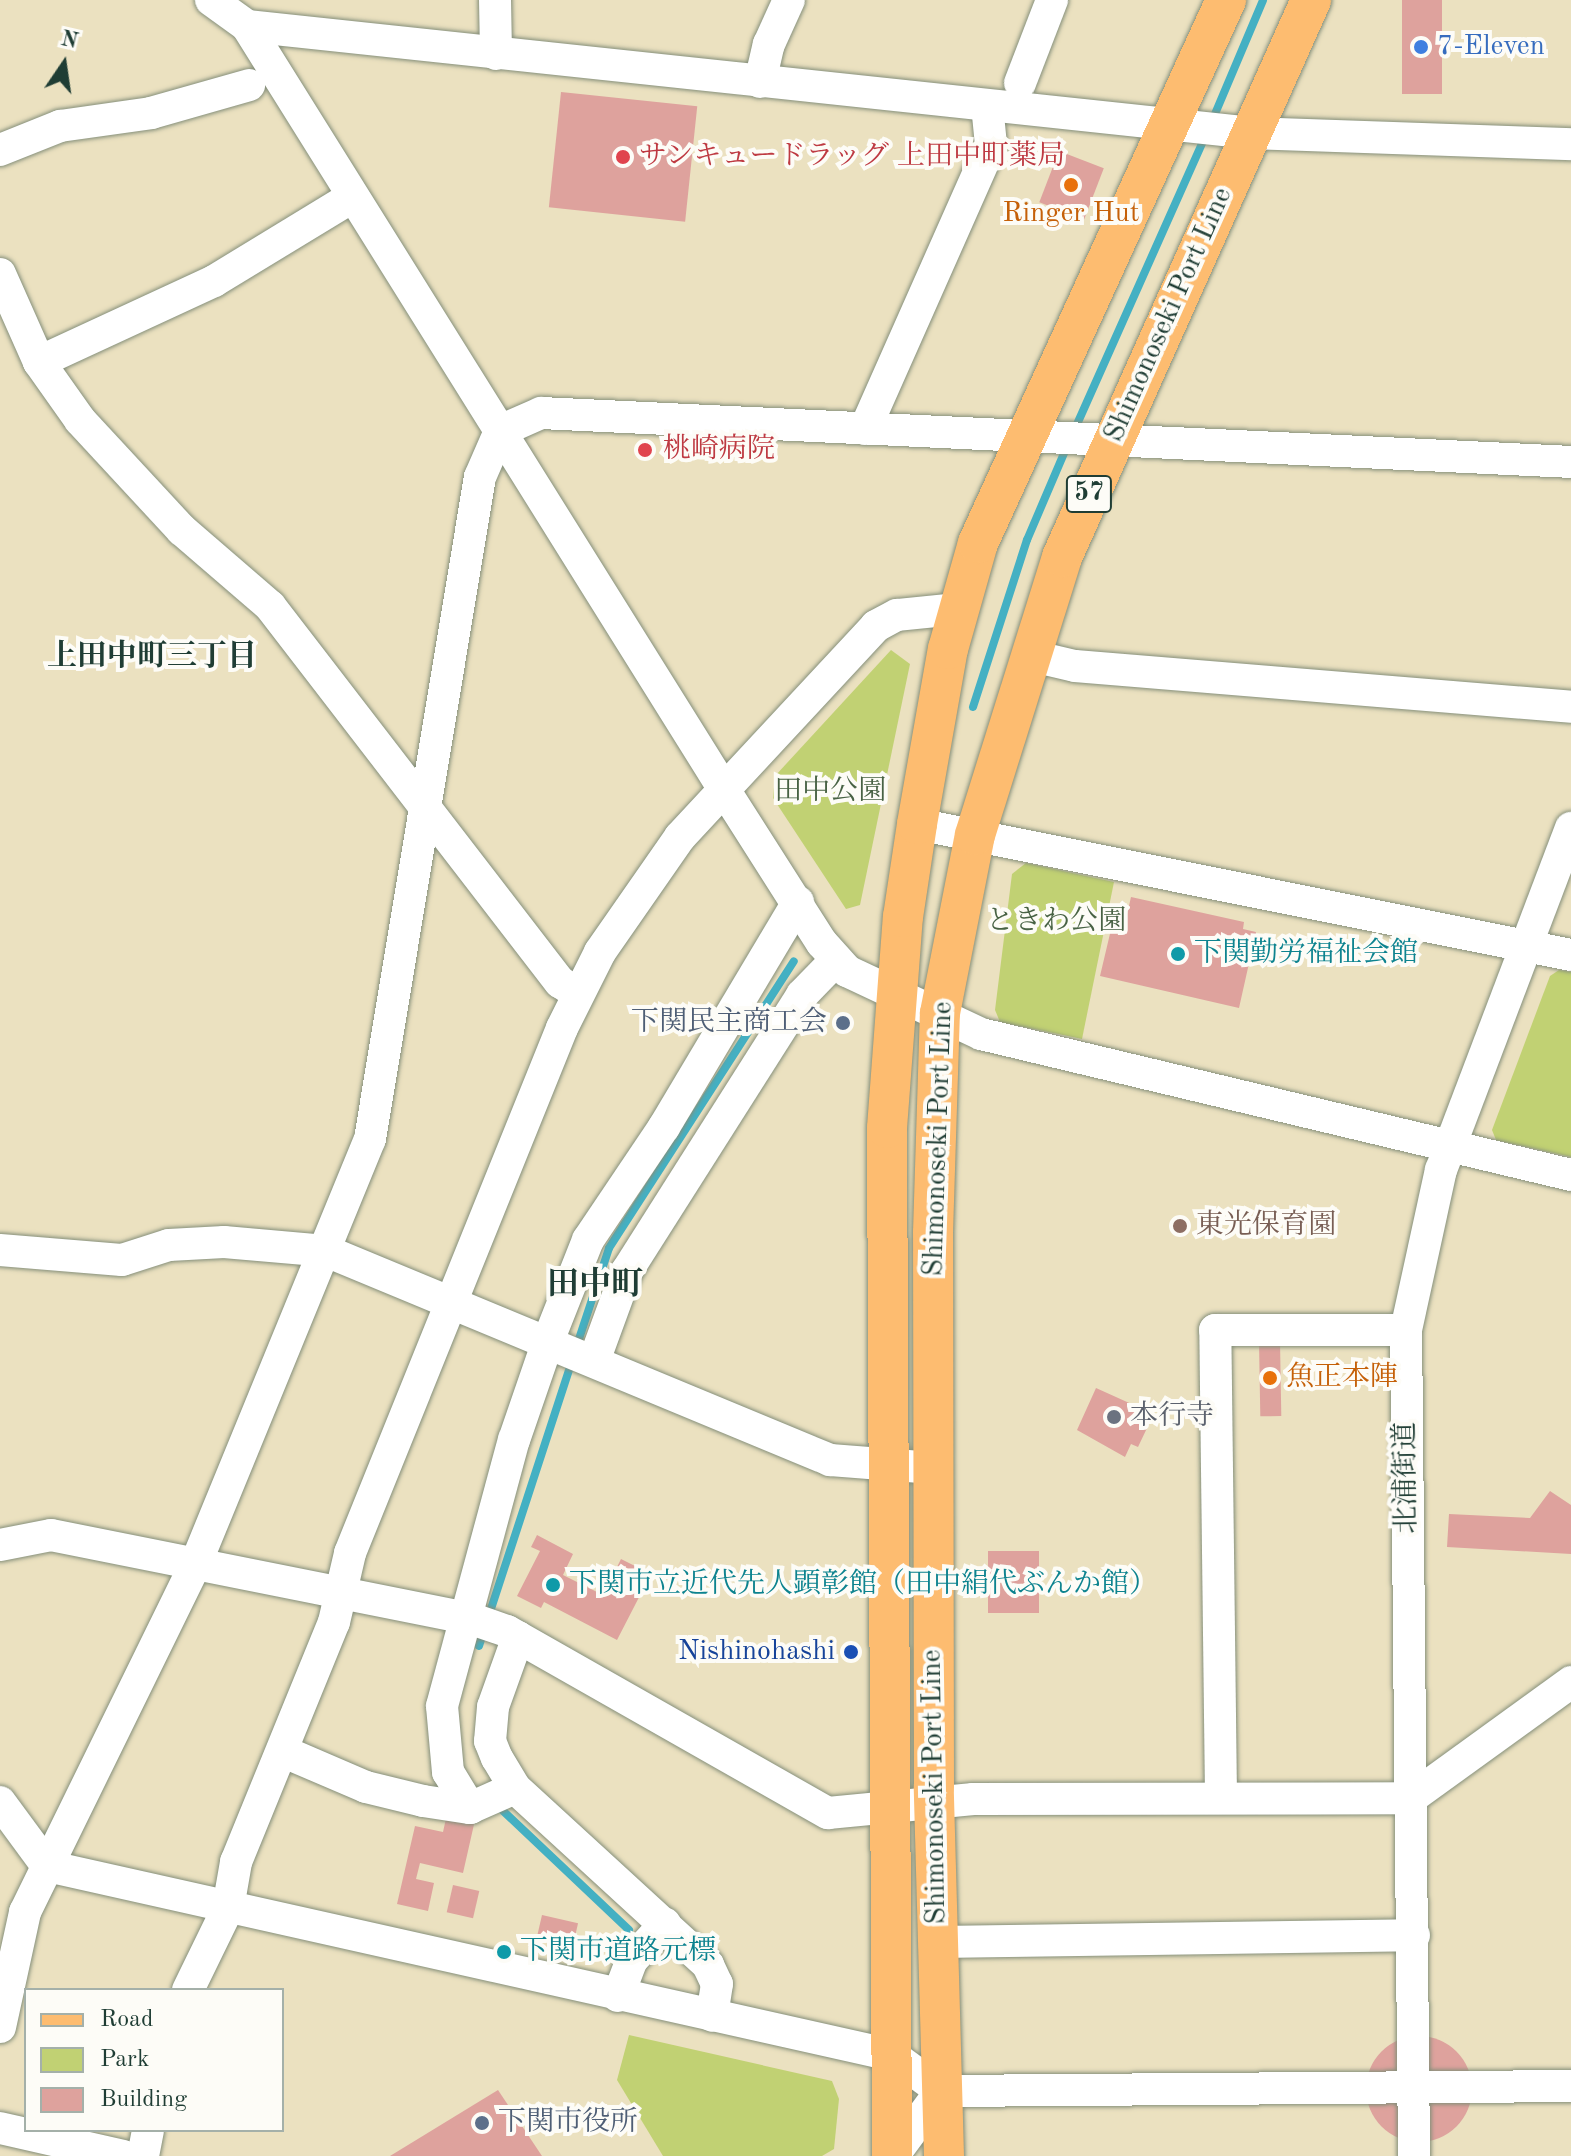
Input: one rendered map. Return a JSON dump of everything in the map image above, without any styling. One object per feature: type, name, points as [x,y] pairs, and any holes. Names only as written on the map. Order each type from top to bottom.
[{"type":"main road","name":"Shimonoseki Port Line","points":[[944,2156],[934,1802],[934,1468],[940,1013],[975,835],[1028,655],[1209,129],[1226,0]]},
{"type":"main road","name":"Shimonoseki Port Line","points":[[893,2156],[891,1469],[886,1241],[895,997],[917,824],[957,609],[978,543],[1209,129],[1311,0]]},
{"type":"street","points":[[211,0],[247,26],[725,791],[836,960],[895,997],[940,1013],[981,1034],[1571,1175]]},
{"type":"street","points":[[495,0],[496,54]]},
{"type":"street","points":[[760,82],[769,44],[789,0]]},
{"type":"street","points":[[1020,83],[1052,0]]},
{"type":"street","points":[[247,26],[1209,129],[1571,144]]},
{"type":"street","points":[[0,150],[60,126],[151,113],[249,85]]},
{"type":"street","points":[[865,429],[991,145],[987,105]]},
{"type":"street","points":[[39,362],[214,281],[352,197]]},
{"type":"street","points":[[0,274],[39,362],[80,420],[182,530],[270,606],[560,982],[578,994]]},
{"type":"street","points":[[0,2027],[20,1927],[196,1563],[326,1251],[377,1114],[480,477],[500,431],[541,413],[1571,462]]},
{"type":"street","points":[[189,1988],[228,1908],[236,1862],[342,1595],[350,1553],[578,994],[615,924],[652,870],[876,626],[897,615],[957,609]]},
{"type":"street","points":[[1028,655],[1075,666],[1571,707]]},
{"type":"street","points":[[917,824],[1571,955]]},
{"type":"street","name":"北浦街道","points":[[1414,2156],[1406,1330],[1428,1220],[1451,1147],[1571,828]]},
{"type":"street","points":[[470,1808],[448,1772],[441,1730],[468,1619],[552,1343],[588,1240],[681,1100],[798,902]]},
{"type":"street","points":[[590,1360],[627,1271],[802,995],[836,960]]},
{"type":"street","points":[[0,1250],[122,1260],[169,1245],[224,1242],[326,1251],[830,1460],[891,1469],[934,1468]]},
{"type":"street","points":[[1221,1797],[1215,1330],[1406,1330]]},
{"type":"street","points":[[0,1545],[51,1535],[468,1619],[512,1634],[828,1813],[934,1802],[1221,1797],[1411,1798],[1571,1682]]},
{"type":"street","points":[[512,1634],[490,1723],[490,1741],[515,1788],[665,1924],[715,1975],[712,2016]]},
{"type":"street","points":[[282,1751],[366,1787],[470,1808],[515,1788]]},
{"type":"street","points":[[0,1802],[47,1866],[892,2055],[941,2091],[1571,2086]]},
{"type":"street","points":[[618,1996],[632,1960],[665,1924]]},
{"type":"street","points":[[937,1942],[1414,1935]]},
{"type":"street","points":[[893,2156],[941,2091]]},
{"type":"street","points":[[0,2128],[123,2156]]},
{"type":"street","points":[[143,2156],[148,2132]]},
{"type":"green space","name":"田中公園","points":[[891,650],[910,664],[860,905],[846,909],[773,798],[775,776]]},
{"type":"green space","name":"ときわ公園","points":[[1026,863],[1114,882],[1082,1039],[1000,1022],[995,1010],[1012,874]]},
{"type":"green space","points":[[1559,970],[1571,972],[1571,1157],[1496,1140],[1492,1130],[1550,976]]},
{"type":"green space","points":[[629,2035],[832,2081],[839,2099],[834,2149],[822,2156],[663,2156],[617,2080]]},
{"type":"building","name":"7-Eleven","points":[[1402,0],[1442,0],[1442,94],[1402,94]]},
{"type":"building","name":"サンキュードラッグ 上田中町薬局","points":[[561,92],[697,106],[685,222],[549,207]]},
{"type":"building","name":"Ringer Hut","points":[[1059,151],[1104,168],[1084,220],[1039,202]]},
{"type":"building","name":"下関勤労福祉会館","points":[[1131,897],[1244,922],[1243,929],[1256,932],[1239,1008],[1100,976],[1113,921],[1125,923]]},
{"type":"building","name":"魚正本陣","points":[[1259,1341],[1280,1341],[1281,1416],[1260,1416]]},
{"type":"building","name":"本行寺","points":[[1096,1388],[1147,1411],[1142,1424],[1148,1426],[1138,1447],[1131,1444],[1125,1457],[1077,1430]]},
{"type":"building","points":[[1550,1491],[1571,1505],[1571,1554],[1447,1547],[1449,1514],[1530,1518]]},
{"type":"building","name":"下関市立近代先人顕彰館（田中絹代ぶんか館）","points":[[537,1535],[573,1554],[563,1575],[603,1595],[621,1559],[651,1574],[617,1640],[544,1602],[541,1608],[517,1596],[540,1551],[531,1547]]},
{"type":"building","points":[[988,1551],[1039,1551],[1039,1613],[988,1613]]},
{"type":"building","points":[[447,1814],[475,1820],[463,1873],[420,1863],[416,1879],[434,1883],[428,1911],[397,1904],[415,1826],[443,1832]]},
{"type":"building","points":[[453,1885],[479,1891],[473,1918],[447,1912]]},
{"type":"building","points":[[542,1915],[578,1923],[573,1946],[537,1937]]},
{"type":"building","points":[[1419,2036],[1439,2040],[1456,2052],[1468,2069],[1472,2089],[1468,2109],[1456,2126],[1439,2138],[1419,2142],[1399,2138],[1382,2126],[1370,2109],[1366,2089],[1370,2069],[1382,2052],[1399,2040]]},
{"type":"building","name":"下関市役所","points":[[498,2090],[542,2156],[390,2156]]},
{"type":"waterway","points":[[1212,121],[1263,0]]},
{"type":"waterway","points":[[1074,431],[1205,137]]},
{"type":"waterway","points":[[973,707],[1027,540],[1068,444]]},
{"type":"waterway","points":[[576,1348],[609,1248],[794,961]]},
{"type":"waterway","points":[[488,1618],[572,1361]]},
{"type":"waterway","points":[[479,1646],[484,1631]]},
{"type":"waterway","points":[[499,1807],[629,1930]]},
{"type":"place","name":"7-Eleven","points":[[1421,47]]},
{"type":"place","name":"サンキュードラッグ 上田中町薬局","points":[[623,157]]},
{"type":"place","name":"Ringer Hut","points":[[1071,185]]},
{"type":"place","name":"桃崎病院","points":[[645,450]]},
{"type":"place","name":"下関勤労福祉会館","points":[[1178,954]]},
{"type":"place","name":"下関民主商工会","points":[[843,1023]]},
{"type":"place","name":"東光保育園","points":[[1180,1226]]},
{"type":"place","name":"魚正本陣","points":[[1270,1378]]},
{"type":"place","name":"本行寺","points":[[1114,1417]]},
{"type":"place","name":"下関市立近代先人顕彰館（田中絹代ぶんか館）","points":[[553,1585]]},
{"type":"place","name":"Nishinohashi","points":[[851,1652]]},
{"type":"place","name":"下関市道路元標","points":[[504,1952]]},
{"type":"place","name":"下関市役所","points":[[482,2123]]},
{"type":"district","name":"上田中町三丁目","points":[[152,657]]},
{"type":"district","name":"田中町","points":[[595,1286]]}]
